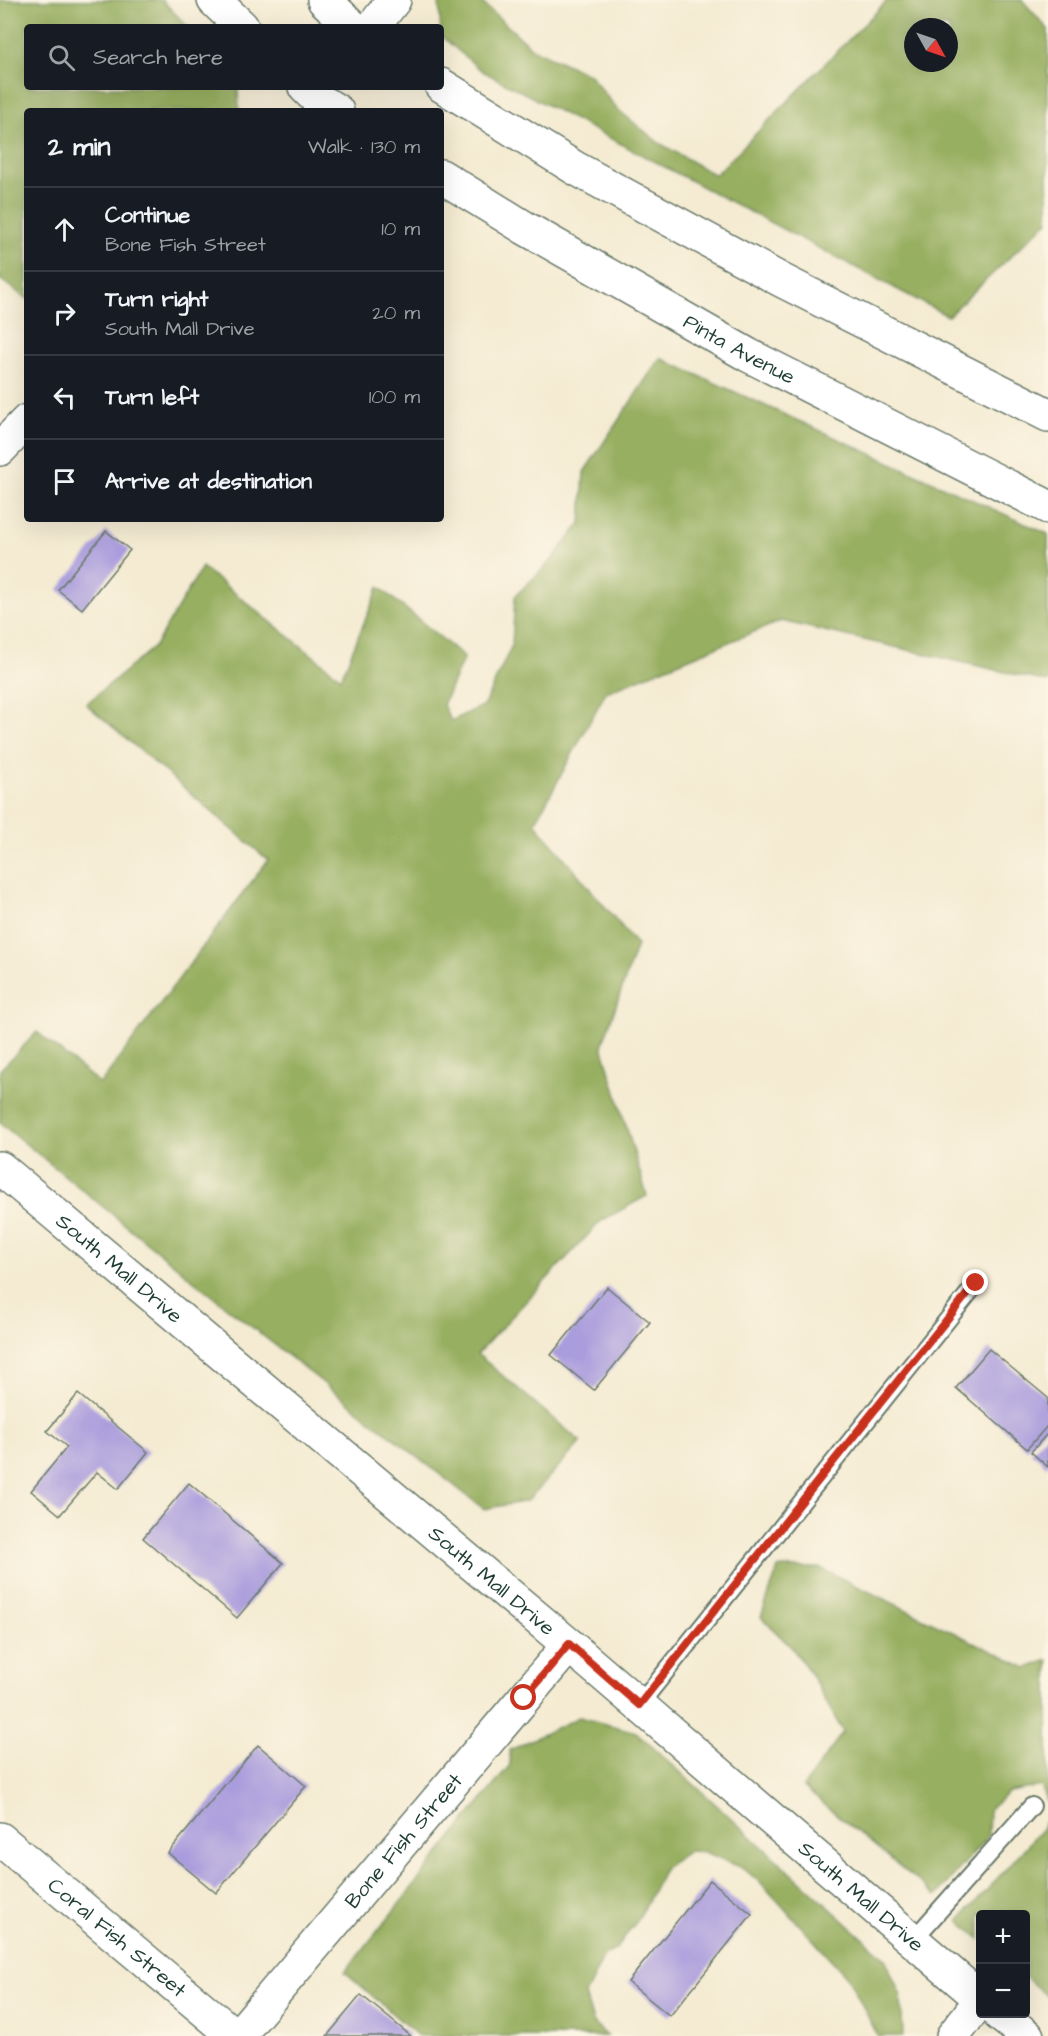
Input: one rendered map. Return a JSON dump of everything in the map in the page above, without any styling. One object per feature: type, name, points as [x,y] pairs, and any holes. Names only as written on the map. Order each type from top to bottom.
[{"type":"street","points":[[213,0],[239,24]]},
{"type":"street","points":[[324,0],[350,24]]},
{"type":"street","points":[[375,24],[394,0]]},
{"type":"street","points":[[444,87],[574,168],[781,280],[1048,415]]},
{"type":"street","name":"Pinta Avenue","points":[[444,178],[525,228],[748,355],[1048,507]]},
{"type":"street","points":[[0,449],[24,424]]},
{"type":"street","name":"South Mall Drive","points":[[0,1168],[569,1644],[976,1996]]},
{"type":"street","name":"Bone Fish Street","points":[[237,2036],[569,1644]]},
{"type":"street","name":"Coral Fish Street","points":[[0,1839],[237,2036]]},
{"type":"street","points":[[953,2036],[976,2006]]},
{"type":"street","points":[[1005,2018],[1027,2036]]},
{"type":"lane","points":[[639,1705],[976,1283]]},
{"type":"lane","points":[[913,1940],[1032,1806]]},
{"type":"green space","points":[[0,0],[162,0],[185,24],[24,24],[24,90],[238,90],[239,108],[24,108],[24,297],[0,279]]},
{"type":"green space","points":[[439,0],[479,0],[533,49],[590,75],[617,109],[659,143],[715,175],[888,0],[1022,0],[1048,29],[1048,221],[948,316],[482,71],[444,39],[444,24],[440,24]]},
{"type":"green space","points":[[660,358],[1048,534],[1048,682],[781,621],[606,692],[535,823],[637,945],[602,1046],[647,1196],[601,1221],[477,1354],[581,1442],[527,1501],[484,1509],[225,1306],[0,1123],[0,1070],[37,1032],[100,1084],[268,860],[86,704],[155,646],[202,567],[341,678],[379,587],[464,657],[443,705],[451,721],[484,705],[512,645],[515,596],[551,561],[581,523],[584,472]]},
{"type":"green space","points":[[778,1568],[820,1568],[1027,1668],[1048,1660],[1048,1803],[1041,1786],[1009,1792],[989,1809],[988,1836],[936,1896],[803,1787],[843,1732],[807,1668],[792,1648],[761,1617]]},
{"type":"green space","points":[[579,1717],[636,1732],[885,1958],[901,1996],[903,2036],[878,2036],[848,1978],[763,1885],[743,1868],[704,1852],[689,1851],[665,1867],[640,1917],[616,1949],[604,1956],[585,1995],[593,2022],[607,2036],[418,2036],[345,1972],[510,1765],[510,1750]]},
{"type":"green space","points":[[1048,1815],[1048,1997],[1030,1981],[1030,1910],[976,1910],[976,1936],[959,1921],[1042,1829]]},
{"type":"building","points":[[106,531],[130,550],[82,609],[58,590]]},
{"type":"building","points":[[607,1287],[650,1322],[594,1390],[551,1355]]},
{"type":"building","points":[[989,1349],[1048,1398],[1048,1425],[1027,1449],[956,1388]]},
{"type":"building","points":[[78,1394],[148,1452],[118,1489],[97,1472],[60,1515],[31,1491],[67,1447],[47,1431]]},
{"type":"building","points":[[1048,1433],[1048,1467],[1031,1452]]},
{"type":"building","points":[[189,1483],[283,1563],[237,1618],[143,1538]]},
{"type":"building","points":[[258,1745],[306,1786],[216,1893],[168,1853]]},
{"type":"building","points":[[710,1880],[752,1914],[670,2016],[628,1982]]},
{"type":"building","points":[[361,1995],[411,2036],[327,2036]]},
{"type":"route","points":[[524,1698],[569,1644],[639,1705],[976,1283]]}]
